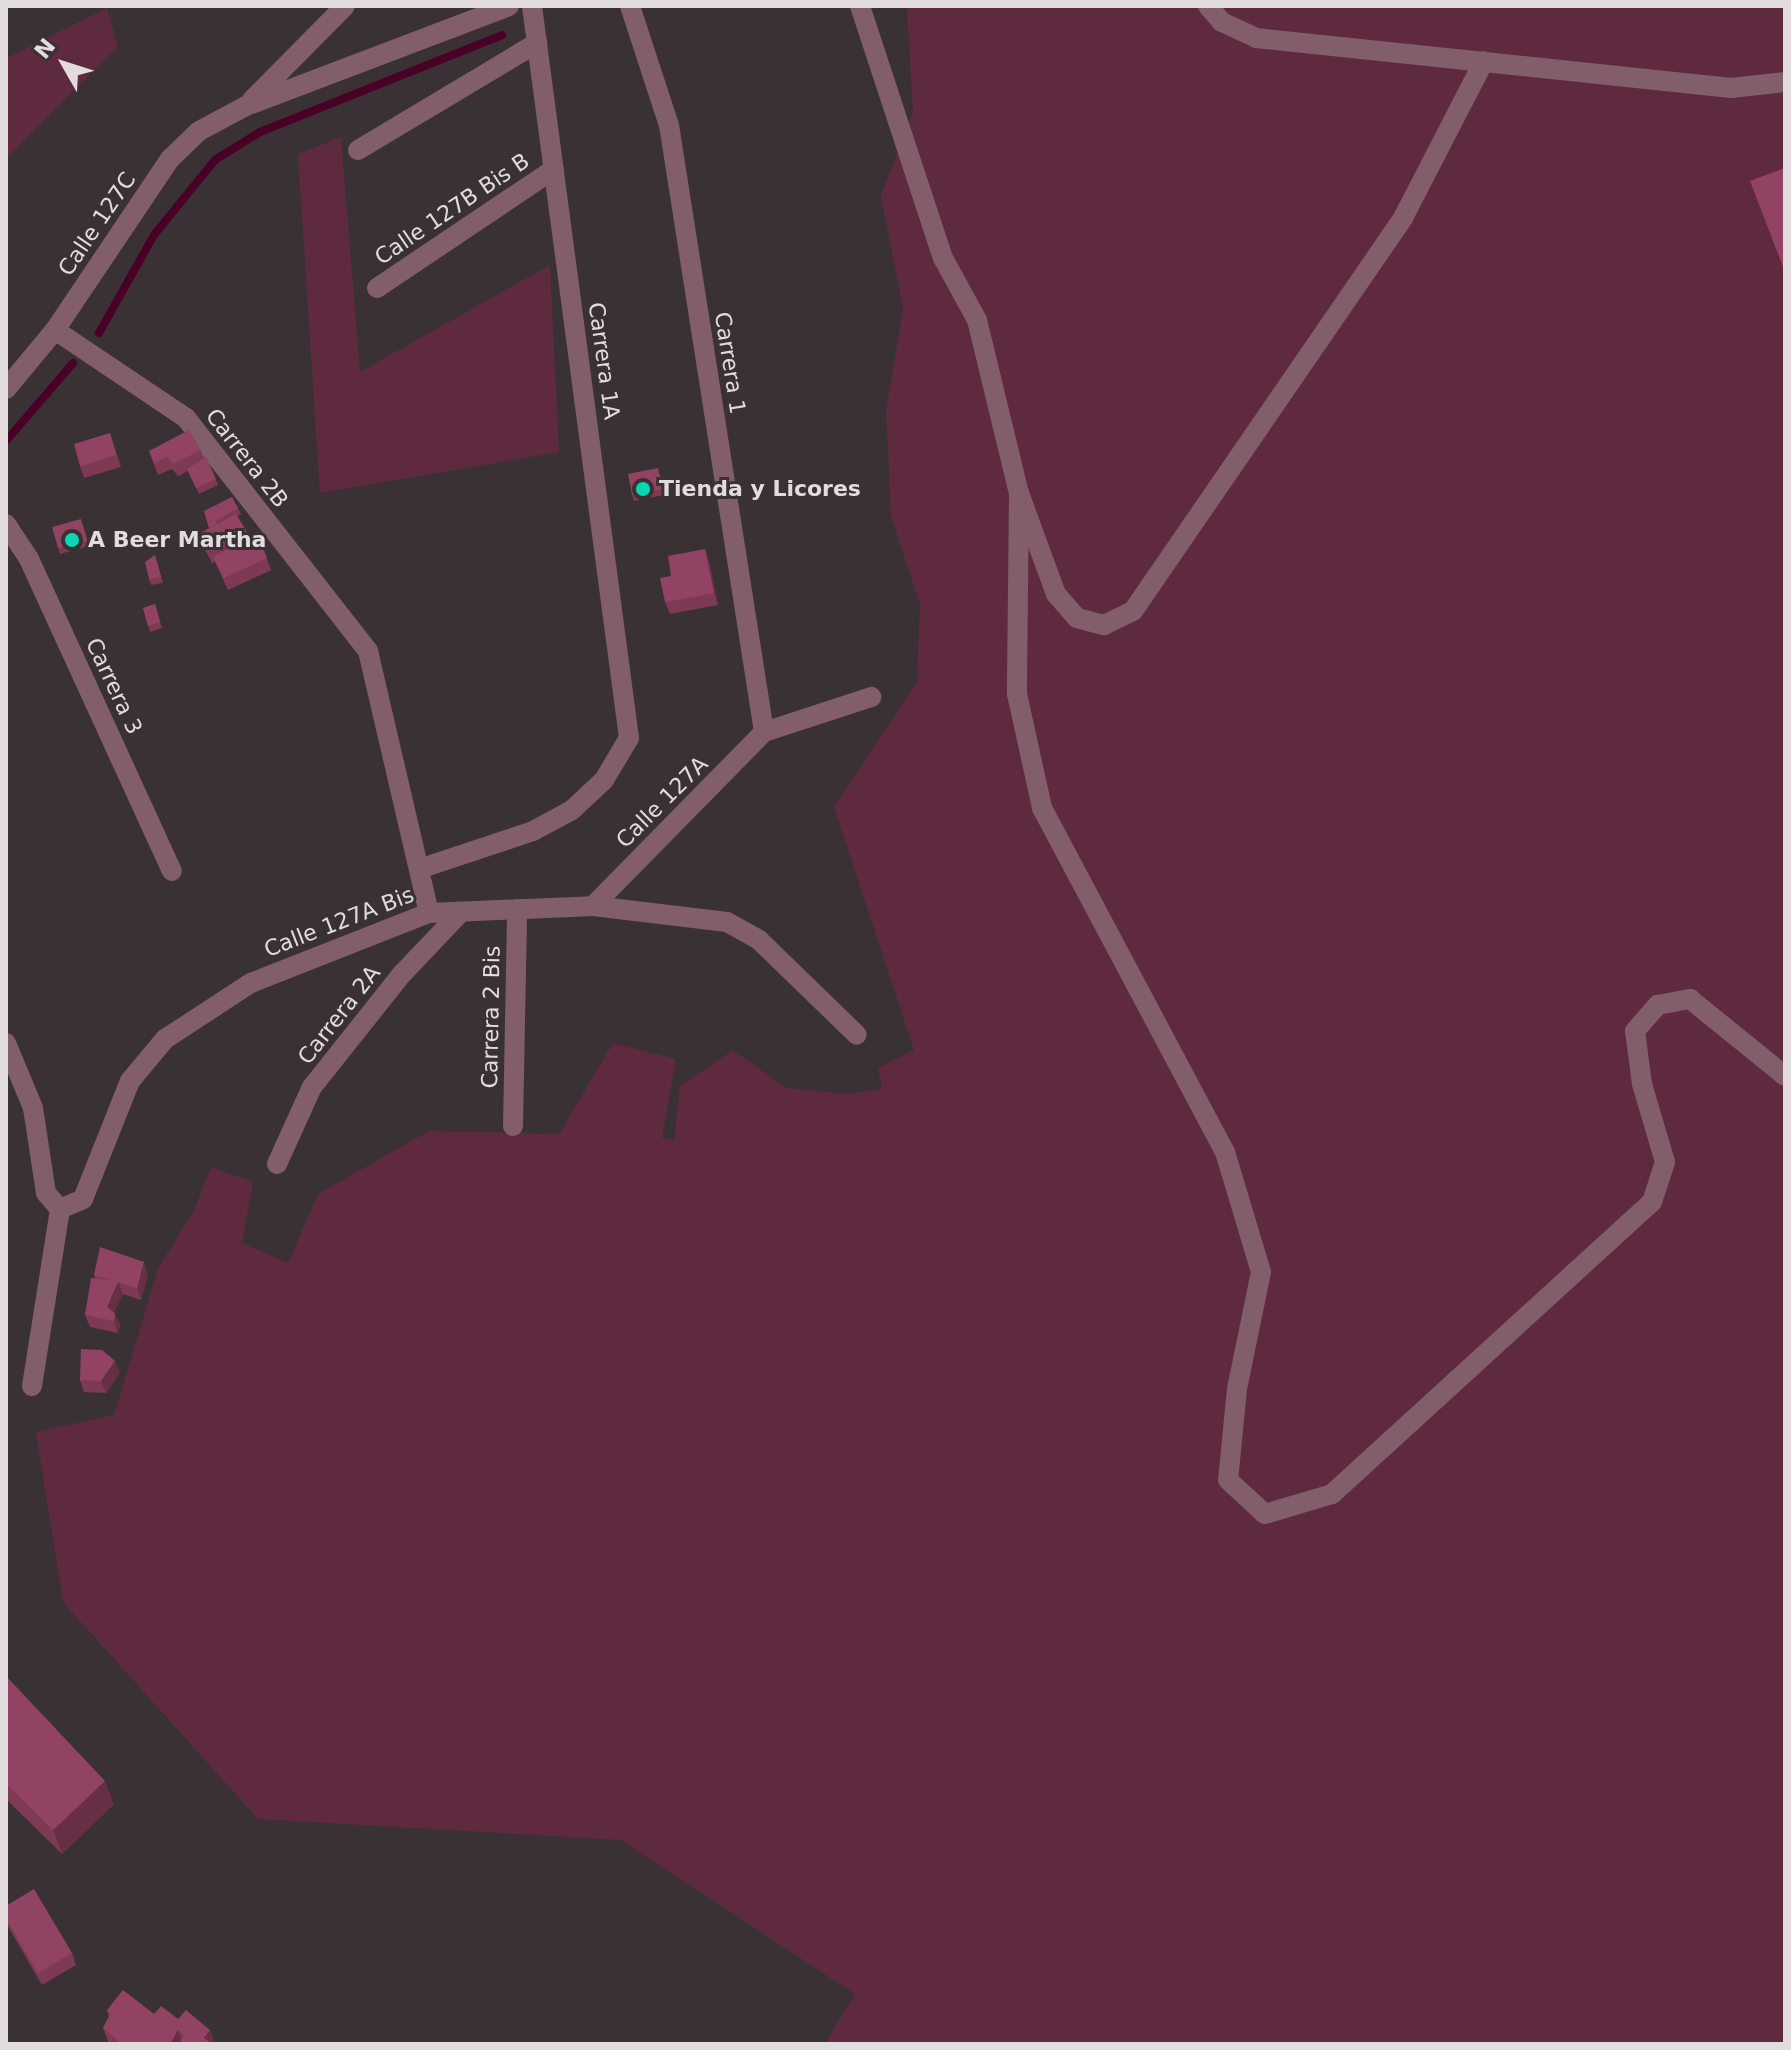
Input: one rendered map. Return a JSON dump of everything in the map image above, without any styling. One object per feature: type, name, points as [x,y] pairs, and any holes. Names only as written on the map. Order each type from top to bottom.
[{"type":"street","name":"Calle 127C","points":[[246,106],[345,6]]},
{"type":"street","name":"Calle 127C","points":[[6,389],[55,330],[170,159],[199,131],[246,106],[509,6]]},
{"type":"street","name":"Carrera 1A","points":[[419,869],[533,831],[572,810],[620,760],[629,738],[532,6]]},
{"type":"street","name":"Carrera 1","points":[[630,6],[669,125],[764,732]]},
{"type":"street","points":[[860,6],[943,258],[977,320],[1019,493],[1056,594],[1077,618],[1104,625],[1133,611],[1404,216],[1484,61]]},
{"type":"street","points":[[1208,6],[1222,22],[1256,38],[1731,88],[1785,82]]},
{"type":"street","points":[[358,150],[537,43]]},
{"type":"street","name":"Calle 127B Bis B","points":[[377,288],[554,169]]},
{"type":"street","name":"Carrera 2B","points":[[55,330],[186,418],[368,651],[419,869]]},
{"type":"street","points":[[1019,493],[1017,694],[1042,808],[1225,1152],[1261,1272],[1237,1389],[1228,1480],[1265,1514],[1332,1494],[1652,1202],[1665,1162],[1642,1084],[1635,1031],[1658,1005],[1690,999],[1785,1076]]},
{"type":"street","name":"Carrera 3","points":[[6,524],[29,559],[172,871]]},
{"type":"street","points":[[6,560],[29,559]]},
{"type":"street","points":[[764,732],[871,697]]},
{"type":"street","name":"Calle 127A","points":[[593,906],[764,732]]},
{"type":"street","points":[[419,869],[429,913]]},
{"type":"street","name":"Calle 127A Bis","points":[[60,1209],[83,1199],[130,1081],[165,1039],[251,983],[429,913],[593,906],[727,922],[759,940],[857,1035]]},
{"type":"street","name":"Carrera 2 Bis","points":[[513,1126],[517,909]]},
{"type":"street","name":"Carrera 2A","points":[[277,1164],[312,1087],[402,974],[461,912]]},
{"type":"street","points":[[6,1043],[33,1108],[46,1193],[60,1209],[32,1386]]},
{"type":"shaded area","points":[[907,6],[1785,6],[1785,2044],[825,2044],[855,1994],[621,1840],[258,1819],[63,1602],[36,1432],[114,1415],[159,1266],[193,1213],[211,1167],[253,1182],[242,1243],[288,1263],[318,1194],[429,1131],[559,1134],[613,1043],[676,1059],[662,1138],[674,1140],[680,1086],[733,1050],[786,1088],[847,1094],[882,1089],[878,1068],[914,1050],[834,807],[917,682],[920,605],[891,516],[886,410],[903,309],[881,195],[913,112]]},
{"type":"shaded area","points":[[107,8],[118,47],[6,158],[6,58]]},
{"type":"shaded area","points":[[341,137],[360,372],[550,265],[559,452],[320,493],[298,154]]},
{"type":"building","points":[[1785,168],[1785,272],[1750,181]]},
{"type":"building","points":[[189,430],[201,450],[173,464],[167,457],[154,463],[149,451]]},
{"type":"building","points":[[110,433],[116,455],[80,466],[74,444]]},
{"type":"building","points":[[206,457],[216,479],[196,488],[187,469]]},
{"type":"building","points":[[658,468],[662,489],[632,495],[628,474]]},
{"type":"building","points":[[232,497],[238,508],[209,528],[204,511]]},
{"type":"building","points":[[236,514],[247,532],[208,551],[199,534]]},
{"type":"building","name":"A Beer Martha","points":[[81,519],[87,540],[58,548],[52,527]]},
{"type":"building","points":[[257,532],[267,558],[224,578],[213,557]]},
{"type":"building","points":[[705,549],[714,593],[665,602],[660,578],[671,576],[668,556]]},
{"type":"building","points":[[155,555],[161,577],[149,579],[145,562]]},
{"type":"building","points":[[155,604],[160,622],[148,626],[143,608]]},
{"type":"building","points":[[100,1247],[144,1262],[137,1288],[118,1282],[107,1307],[115,1313],[114,1321],[85,1315],[91,1278],[111,1280],[94,1275]]},
{"type":"building","points":[[81,1349],[102,1350],[115,1361],[101,1381],[80,1380]]},
{"type":"building","points":[[6,1676],[105,1781],[53,1830],[6,1784]]},
{"type":"building","points":[[34,1889],[72,1953],[38,1973],[6,1919],[6,1906]]},
{"type":"building","points":[[123,1990],[154,2014],[161,2006],[178,2019],[186,2010],[210,2030],[204,2038],[212,2044],[179,2044],[184,2035],[178,2030],[170,2044],[122,2044],[103,2028],[110,2014],[107,2010]]},
{"type":"waterway","points":[[99,333],[154,235],[215,160],[260,132],[502,35]]},
{"type":"waterway","points":[[6,441],[73,363]]},
{"type":"place","name":"Tienda y Licores","points":[[643,489]]},
{"type":"place","name":"A Beer Martha","points":[[72,540]]}]
